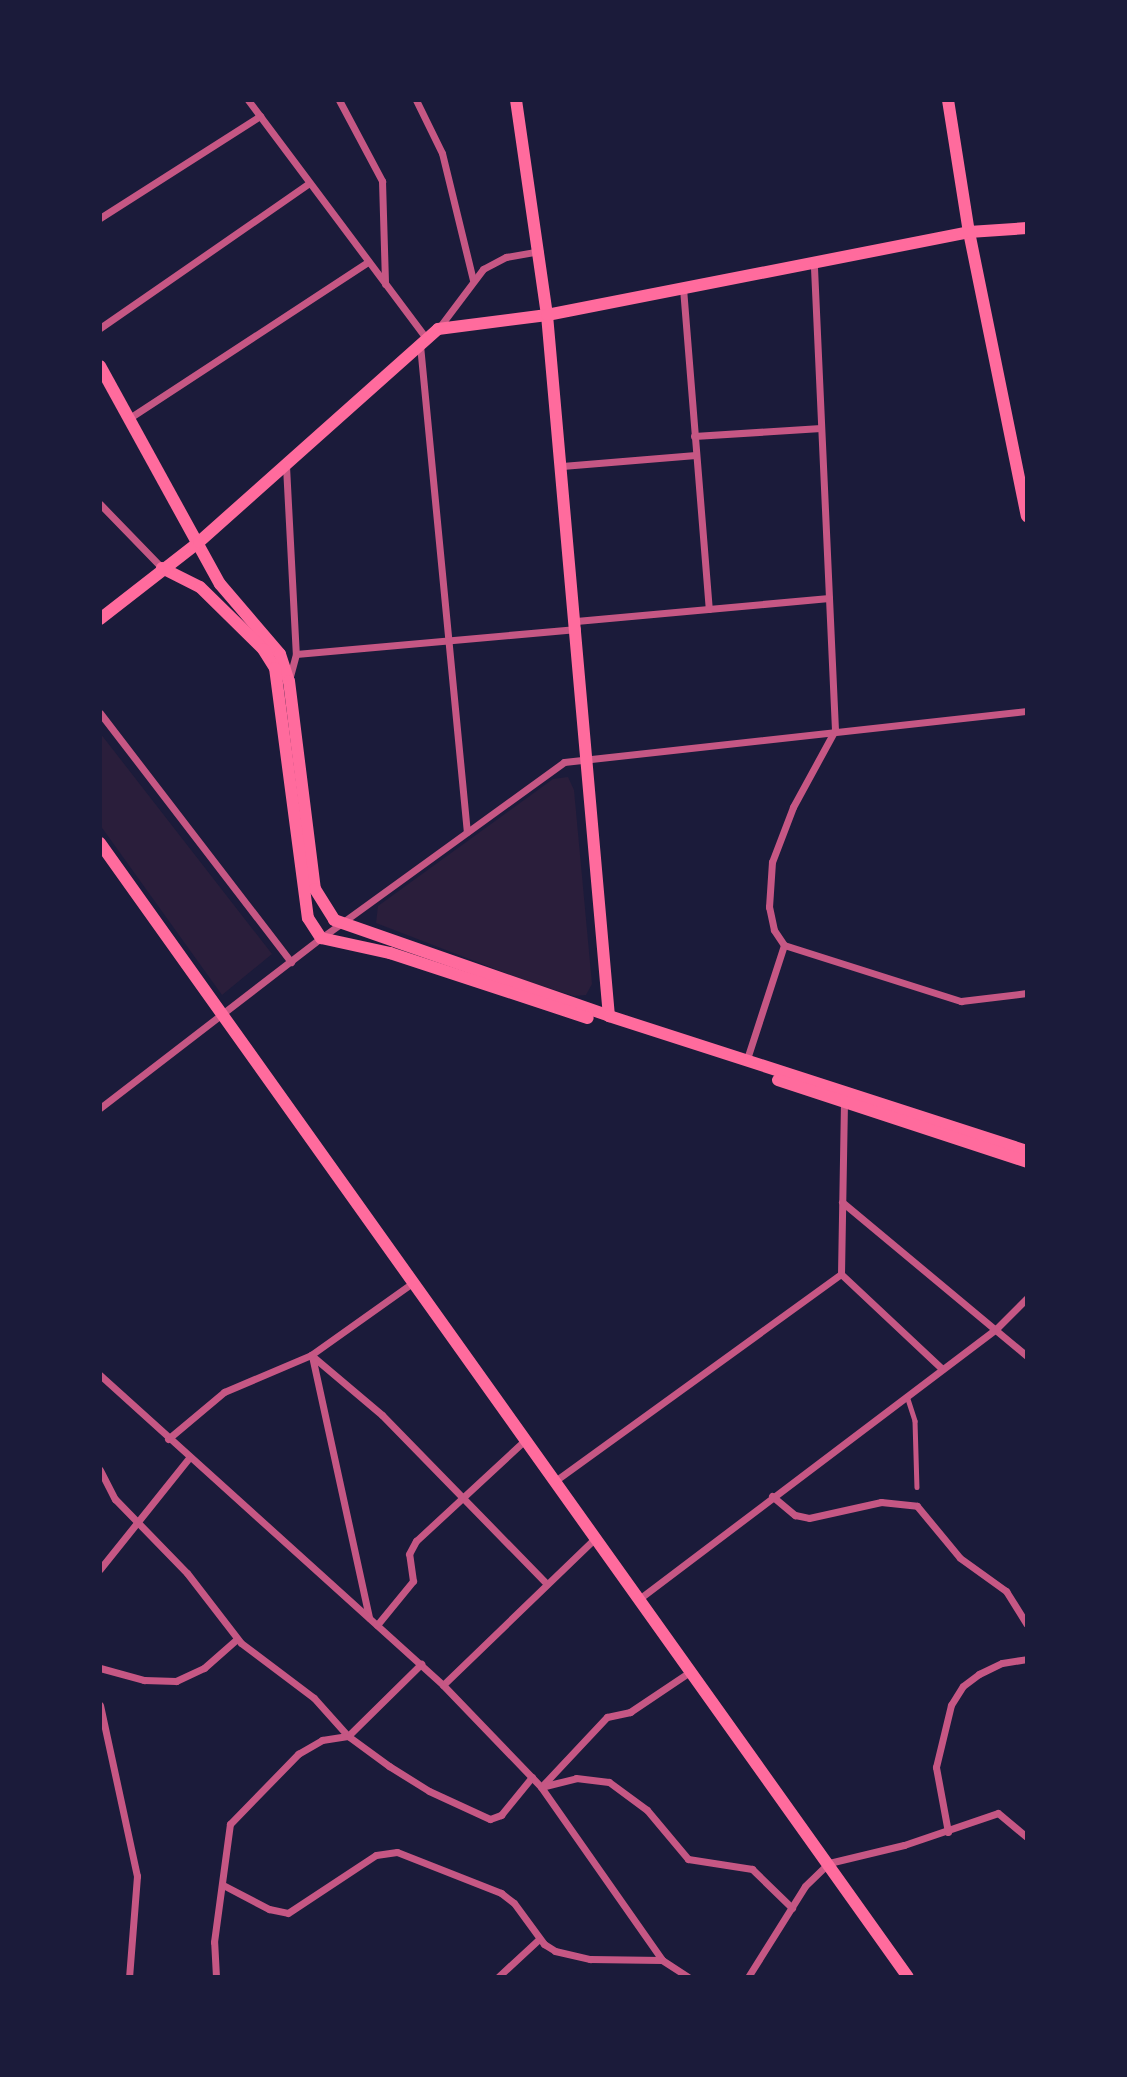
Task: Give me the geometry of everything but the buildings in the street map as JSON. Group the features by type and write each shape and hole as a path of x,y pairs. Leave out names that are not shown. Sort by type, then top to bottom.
{"main road":[{"path":"516,100 540,251 547,314 577,625 609,1016"},
{"path":"948,100 969,232 1027,516"},
{"path":"100,618 162,568 200,542 438,329 547,314 969,232 1027,228"},
{"path":"100,366 200,542 220,584 280,654 289,681 315,889 323,909 340,924 746,1062 1027,1162"},
{"path":"162,568 200,587 263,649 275,668 308,918 321,938 390,953 844,1097 1027,1151"},
{"path":"100,843 411,1284 829,1863 908,1977"}],"street":[{"path":"248,100 307,184 385,284 423,340 447,639 467,832"},
{"path":"339,100 382,181 385,284"},
{"path":"416,100 442,153 472,279"},
{"path":"100,218 260,116"},
{"path":"100,328 307,184"},
{"path":"438,329 472,279 498,259 540,251"},
{"path":"131,417 368,262"},
{"path":"814,262 835,730 793,807 772,862 769,907 775,930 784,945 961,1001 1027,993"},
{"path":"682,288 709,609"},
{"path":"100,392 110,383"},
{"path":"694,436 821,428"},
{"path":"562,466 696,455"},
{"path":"286,466 296,654 289,681"},
{"path":"100,504 162,568"},
{"path":"296,654 829,598"},
{"path":"100,1108 321,938 555,766 587,757 1027,711"},
{"path":"100,713 291,962"},
{"path":"746,1062 784,945"},
{"path":"844,1097 841,1274 942,1369"},
{"path":"842,1202 997,1328 1027,1356"},
{"path":"555,1482 841,1274"},
{"path":"168,1439 224,1392 312,1355 411,1284"},
{"path":"639,1599 997,1328 1027,1298"},
{"path":"312,1355 382,1415 547,1584"},
{"path":"312,1355 369,1619"},
{"path":"100,1375 443,1685 541,1787 662,1960 688,1977"},
{"path":"377,1625 413,1581 410,1549 525,1440"},
{"path":"100,1569 189,1458"},
{"path":"100,1470 115,1499 187,1573 237,1639 265,1665 314,1698 348,1736 429,1791 490,1819 501,1815 532,1777"},
{"path":"772,1496 795,1514 808,1518 881,1502 917,1506 960,1558 1006,1591 1027,1623"},
{"path":"443,1685 595,1538"},
{"path":"100,1668 144,1680 176,1681 204,1668 237,1639"},
{"path":"948,1832 936,1767 951,1705 963,1686 979,1674 1026,1659"},
{"path":"216,1977 214,1942 227,1836 234,1819 304,1749 322,1740 348,1736 421,1664"},
{"path":"541,1787 607,1717 630,1712 691,1671"},
{"path":"100,1706 136,1876 129,1977"},
{"path":"541,1787 576,1778 609,1782 647,1810 688,1858 752,1869 792,1908"},
{"path":"748,1977 810,1879 829,1863 948,1832 1002,1814 1027,1837"},
{"path":"223,1885 269,1909 288,1913 386,1852 410,1856 500,1893 519,1909 539,1940 549,1949 581,1958 662,1960"},
{"path":"498,1977 539,1940"}],"lane":[{"path":"907,1395 914,1413 917,1487"}],"shaded area":[{"path":"100,733 272,954 222,995 100,825"},
{"path":"568,777 574,790 592,984 586,995 574,996 526,981 376,923 378,906 553,779"}]}
